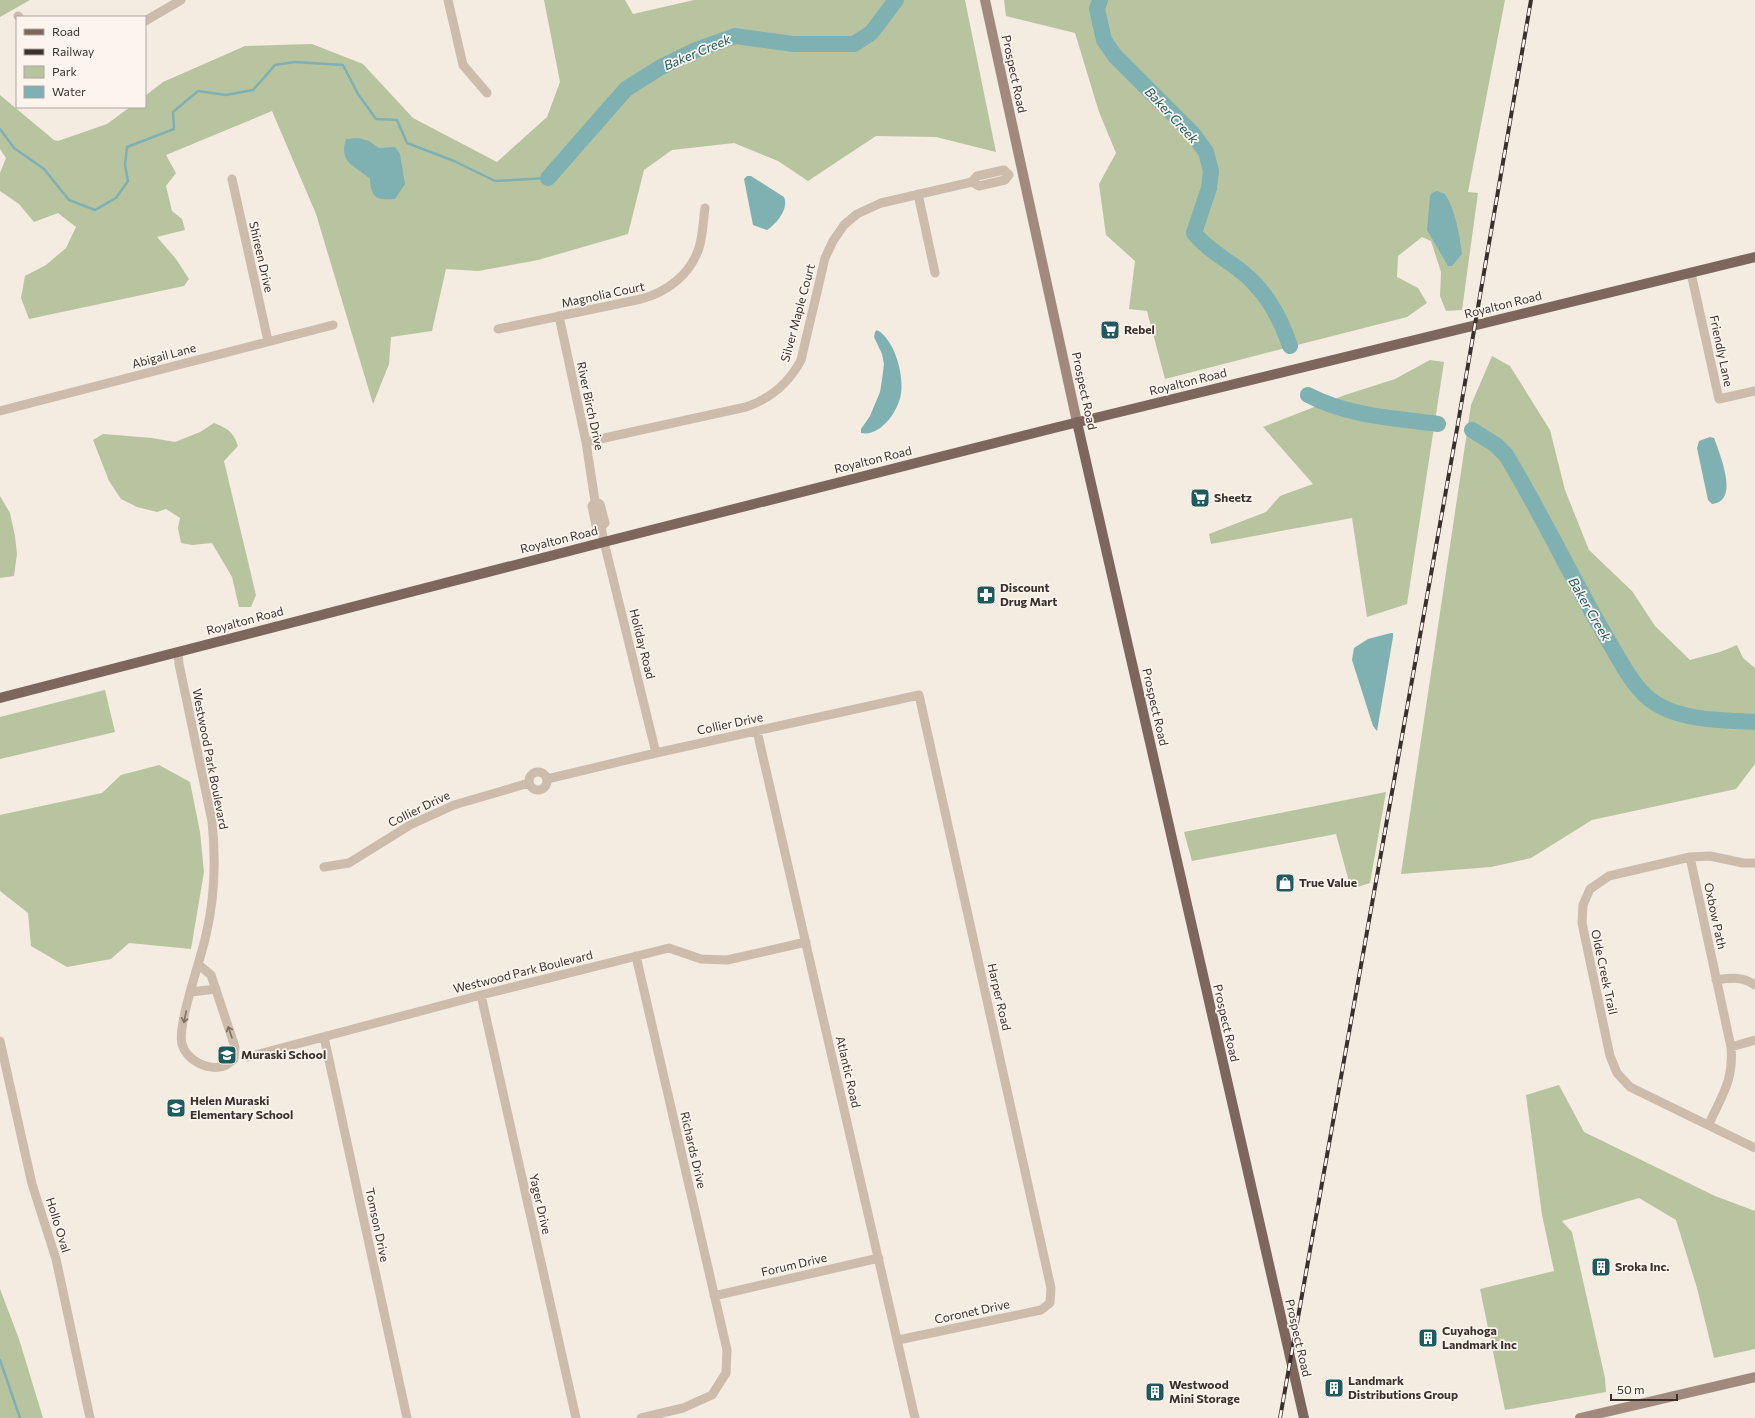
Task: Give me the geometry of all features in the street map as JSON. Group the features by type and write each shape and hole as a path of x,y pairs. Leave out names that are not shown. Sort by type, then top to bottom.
{"main road":[{"name":"Royalton Road","path":"0,698 1077,422 1755,257"},
{"name":"Prospect Road","path":"1077,422 1304,1418"}],"street":[{"path":"146,20 181,0"},
{"path":"448,0 463,65 487,93"},
{"name":"Prospect Road","path":"984,0 1077,422"},
{"name":"Silver Maple Court","path":"586,442 746,407 757,403 777,391 794,373 801,360 825,258 838,233 850,219 873,205 972,182 979,186 1005,180 1009,175 1022,172"},
{"name":"Shireen Drive","path":"232,179 268,341"},
{"path":"918,194 935,273"},
{"name":"Magnolia Court","path":"498,329 641,299 656,294 670,286 680,278 695,257 699,248 705,208"},
{"name":"Friendly Lane","path":"1691,273 1719,399 1755,391"},
{"name":"River Birch Drive","path":"559,316 586,442 595,501 600,504 605,523 601,528 604,542"},
{"name":"Abigail Lane","path":"0,411 333,325"},
{"name":"Holiday Road","path":"604,542 656,753"},
{"name":"Westwood Park Boulevard","path":"178,652 179,664 212,821 215,844 215,875 211,913 191,992 182,1033 182,1044 187,1054 198,1063 211,1068 225,1066 234,1059 235,1047 211,975 199,965"},
{"name":"Collier Drive","path":"324,867 349,863 410,825 454,805 530,782 533,788 540,790 546,786 547,779 656,753 919,696"},
{"name":"Harper Road","path":"919,696 1051,1288 1050,1303"},
{"name":"Atlantic Road","path":"757,731 915,1418"},
{"name":"Olde Creek Trail","path":"1755,863 1743,863 1710,856 1690,858 1609,876 1590,889 1582,905 1582,923 1604,1033 1616,1073 1630,1087 1640,1093 1709,1124 1755,1148"},
{"name":"Oxbow Path","path":"1690,858 1730,1046 1732,1063 1729,1079 1709,1124"},
{"name":"Westwood Park Boulevard","path":"248,1057 481,995 669,948 701,959 727,960 806,942"},
{"name":"Richards Drive","path":"636,956 727,1350 726,1373 712,1395 683,1408 641,1418"},
{"path":"1716,980 1732,978 1744,979 1755,985"},
{"path":"191,992 216,990"},
{"name":"Yager Drive","path":"481,995 576,1418"},
{"name":"Tomson Drive","path":"324,1037 407,1418"},
{"path":"1730,1046 1755,1040"},
{"name":"Hollo Oval","path":"0,1041 32,1184 56,1259 90,1418"},
{"name":"Forum Drive","path":"714,1296 879,1258"},
{"name":"Coronet Drive","path":"898,1340 1041,1310 1050,1303"},
{"path":"1580,1418 1755,1377"}],"green space":[{"path":"0,0 30,0 0,17"},
{"path":"544,0 625,0 633,14 694,0 965,0 996,152 936,137 876,136 808,181 778,161 734,143 672,150 644,170 628,234 538,260 478,271 446,269 432,331 391,337 389,364 373,404 316,214 272,111 166,155 176,173 166,186 172,211 182,219 185,230 157,237 176,259 189,279 184,286 29,319 21,298 25,276 46,265 66,248 76,227 58,213 34,222 19,204 0,191 0,173 6,158 0,149 0,95 54,140 58,141 107,124 129,108 146,108 146,95 163,82 245,46 312,44 363,64 413,118 497,162 547,117 560,82"},
{"path":"1004,0 1505,0 1468,192 1478,193 1462,310 1446,311 1440,296 1441,272 1431,241 1422,237 1398,256 1397,277 1418,288 1427,303 1407,317 1165,379 1147,311 1129,309 1135,261 1106,235 1099,184 1116,153 1099,112 1075,33 1006,16"},
{"path":"1492,356 1510,366 1550,430 1565,490 1589,550 1632,591 1655,626 1690,660 1720,652 1737,645 1743,658 1755,668 1755,764 1736,789 1592,820 1531,858 1491,867 1401,874 1471,405"},
{"path":"1430,360 1444,362 1407,604 1367,617 1352,518 1211,544 1209,534 1266,512 1280,496 1313,484 1263,427 1345,395 1395,379"},
{"path":"214,423 229,431 234,437 238,446 224,461 256,595 251,607 239,607 232,577 212,543 192,545 181,543 178,528 180,518 166,509 157,512 137,507 121,499 109,481 93,440 103,434 152,438 175,442 200,432"},
{"path":"0,496 10,513 17,554 14,576 0,578"},
{"path":"105,690 115,732 0,759 0,717"},
{"path":"159,765 190,782 200,832 204,872 191,949 129,943 111,959 67,967 31,946 28,913 0,891 0,815 102,793 121,775"},
{"path":"1386,792 1370,883 1351,889 1336,834 1192,861 1184,832"},
{"path":"1559,1085 1584,1132 1715,1196 1755,1211 1755,1349 1714,1358 1697,1288 1676,1220 1639,1198 1562,1221 1572,1232 1605,1378 1606,1392 1505,1410 1480,1289 1554,1271 1542,1215 1526,1095"},
{"path":"0,1289 19,1339 43,1418 0,1418"}],"water":[{"path":"358,138 369,141 379,148 395,147 400,154 405,184 395,199 376,197 372,191 370,179 350,164 345,154 344,147 346,139"},
{"path":"747,176 751,176 784,197 785,206 781,215 775,224 767,230 753,225 744,179"},
{"path":"1437,191 1445,194 1449,201 1458,231 1462,254 1452,266 1448,266 1427,230 1430,196 1432,193"},
{"path":"877,330 889,342 897,359 901,377 901,394 896,408 887,422 875,431 861,433 861,429 870,416 880,392 882,380 884,364 882,354 874,337"},
{"path":"1710,437 1714,438 1720,455 1726,476 1727,486 1725,495 1720,501 1712,504 1708,500 1697,448 1699,441"},
{"path":"1393,633 1393,637 1377,731 1373,726 1352,660 1354,648 1368,639"}],"waterway":[{"name":"Baker Creek","path":"548,178 626,89 661,67 696,50 735,36 793,44 854,44 871,33 896,0"},
{"name":"Baker Creek","path":"1100,0 1097,9 1104,40 1115,56 1193,134 1206,152 1211,171 1209,188 1194,233 1209,248 1247,276 1263,293 1276,313 1290,346"},
{"path":"0,129 14,148 44,169 69,200 95,210 116,198 128,181 125,165 127,147 174,129 173,112 198,91 226,95 253,90 275,65 295,62 343,65 358,94 376,119 397,120 407,143 454,161 495,181 548,178"},
{"name":"Baker Creek","path":"1308,395 1339,408 1355,412 1388,418 1438,424"},
{"name":"Baker Creek","path":"1472,430 1496,445 1506,455 1533,501 1596,619 1626,671 1641,691 1658,705 1670,711 1684,715 1713,720 1755,722"},
{"path":"0,1360 20,1418"}],"railway":[{"path":"1280,1418 1457,429 1531,0"}],"place":[{"name":"Rebel","path":"1110,330"},
{"name":"Sheetz","path":"1200,498"},
{"name":"Discount Drug Mart","path":"986,595"},
{"name":"True Value","path":"1285,883"},
{"name":"Muraski School","path":"227,1055"},
{"name":"Helen Muraski Elementary School","path":"176,1108"},
{"name":"Sroka Inc.","path":"1601,1267"},
{"name":"Cuyahoga Landmark Inc","path":"1428,1338"},
{"name":"Landmark Distributions Group","path":"1334,1388"},
{"name":"Westwood Mini Storage","path":"1155,1392"}]}
